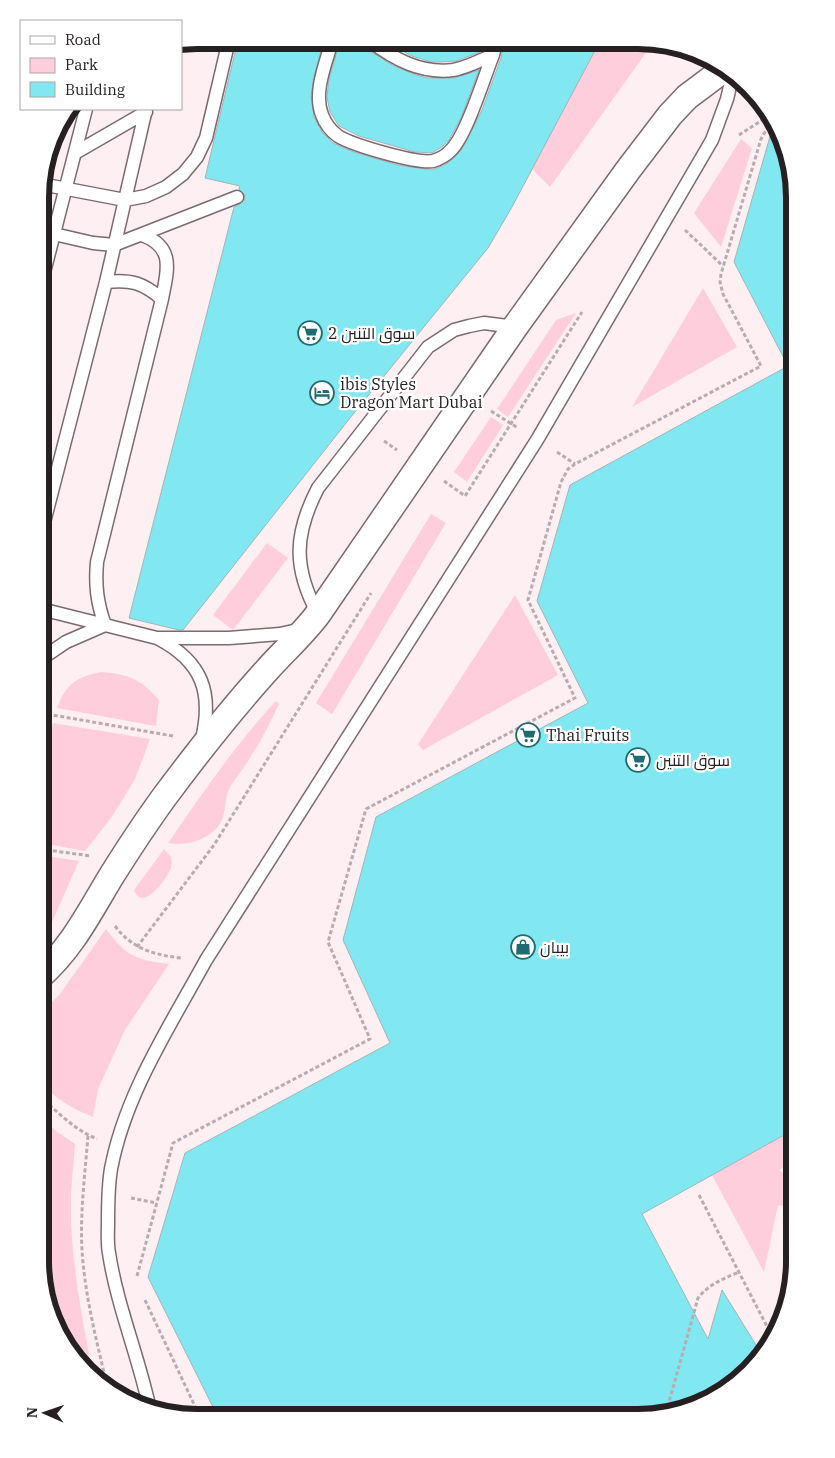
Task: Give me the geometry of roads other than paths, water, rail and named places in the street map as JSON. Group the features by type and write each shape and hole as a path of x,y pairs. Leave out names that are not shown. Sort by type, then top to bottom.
{"street":[{"path":"49,966 70,944 121,861 197,750 313,621 515,327 628,170 670,115 687,97 719,73"}],"lane":[{"path":"50,186 125,200 146,196 166,187 183,174 197,158 206,138 227,49"},
{"path":"330,49 319,92 322,116 328,126 336,135 347,141 422,161 442,158 457,144 494,49"},
{"path":"381,49 404,62 421,68 438,70 454,70 493,55"},
{"path":"147,1400 116,1292 109,1250 108,1195 111,1170 127,1115 139,1086 206,960 537,440 712,140 724,109 731,81"},
{"path":"49,253 86,110"},
{"path":"49,503 106,282 146,110"},
{"path":"75,153 146,110"},
{"path":"54,234 93,243 114,245 237,197"},
{"path":"105,625 96,594 97,562 162,299 167,269 167,260 158,243 142,235"},
{"path":"106,282 120,280 135,282 150,289 162,299"},
{"path":"49,611 157,638 229,638 280,634 313,621 301,573 299,551 301,529 308,507 318,488 428,346 454,330 469,326 484,323 515,327"},
{"path":"49,654 66,642 105,625"},
{"path":"157,638 174,648 190,662 201,679 207,700 206,721 197,750"}],"place":[{"name":"سوق التنين 2","path":"310,333"},
{"name":"ibis Styles Dragon Mart Dubai","path":"322,393"},
{"name":"Thai Fruits","path":"528,735"},
{"name":"سوق التنين","path":"638,760"},
{"name":"بيبان","path":"523,947"}]}
